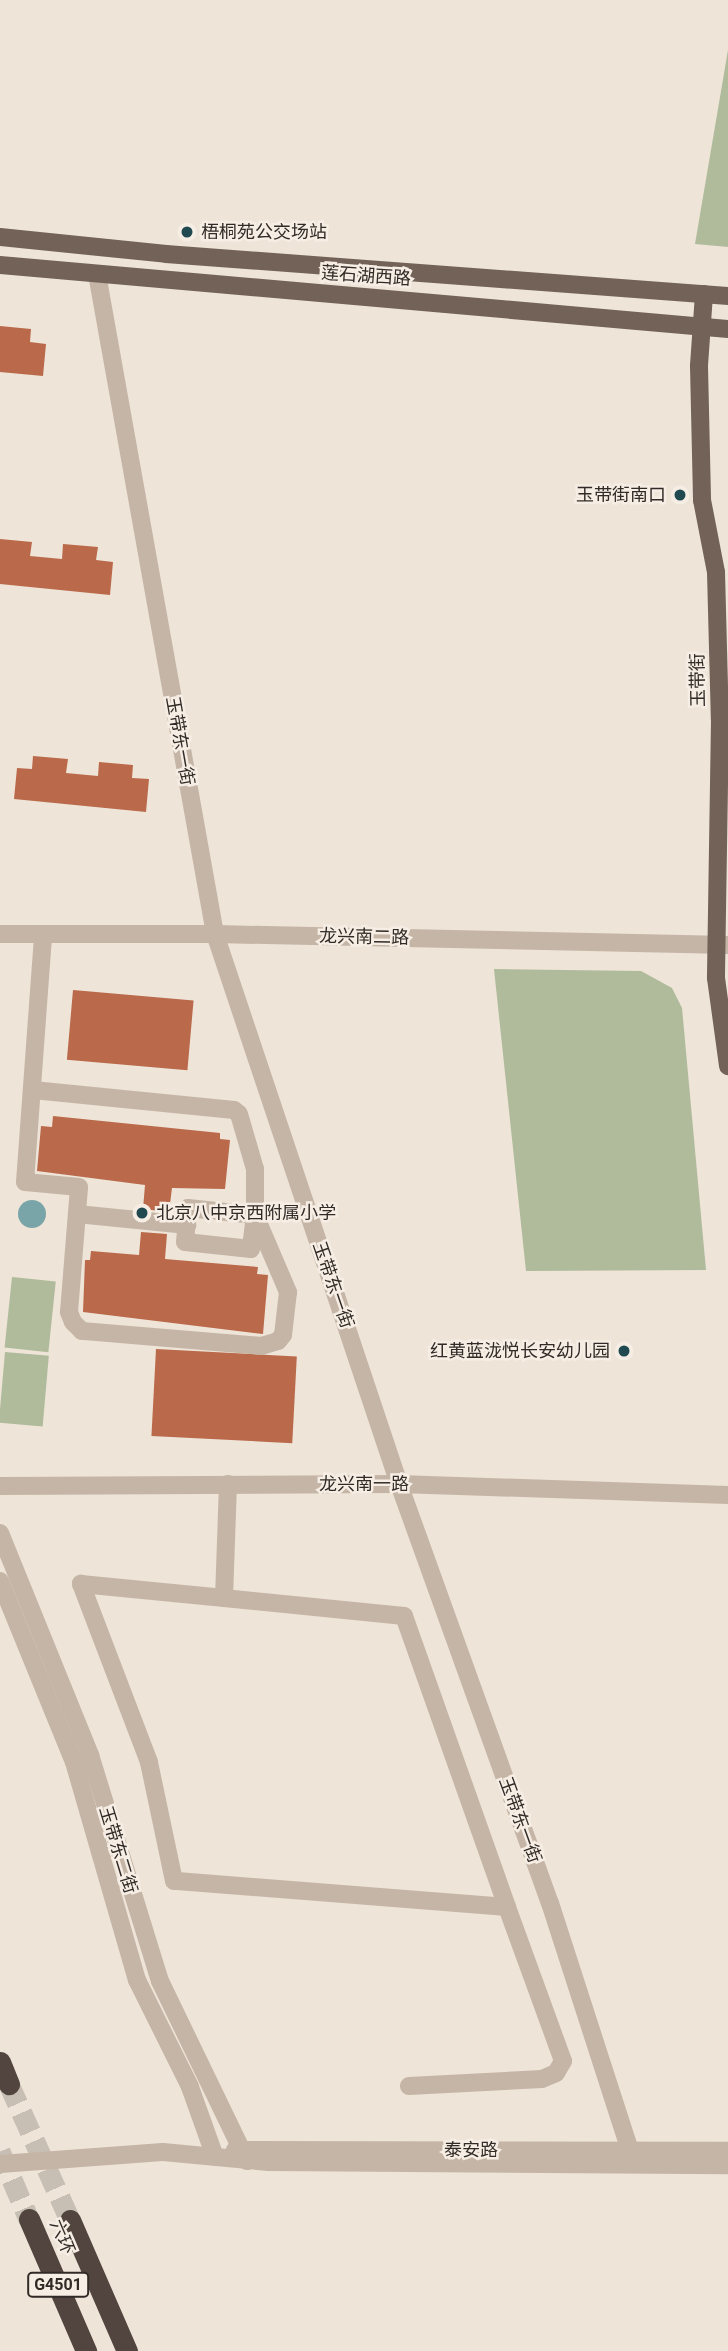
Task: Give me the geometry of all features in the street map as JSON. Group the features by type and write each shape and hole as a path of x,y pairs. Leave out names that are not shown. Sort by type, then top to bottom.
{"highway":[{"path":"0,2062 9,2084"},
{"name":"六环","path":"29,2219 86,2351"},
{"name":"六环","path":"70,2220 127,2351"}],"main road":[{"name":"莲石湖西路","path":"0,237 166,254 728,296"},
{"name":"莲石湖西路","path":"0,265 728,329"},
{"name":"玉带街","path":"704,294 701,327 702,500 716,572 721,944 728,1066"}],"street":[{"name":"玉带东一街","path":"96,274 215,934 399,1484 550,1903 630,2151"},
{"name":"龙兴南二路","path":"0,934 215,934 721,944"},
{"path":"43,935 25,1182 79,1187 69,1312 82,1331 99,1341 262,1346 278,1341 283,1335 288,1292 255,1214"},
{"path":"33,1090 234,1110 239,1114 255,1169 255,1214 251,1249 185,1242 188,1208 255,1214"},
{"path":"77,1214 187,1225"},
{"path":"224,1598 228,1484"},
{"name":"龙兴南一路","path":"0,1486 399,1484 728,1495"},
{"name":"玉带东二街","path":"0,1533 90,1755 160,1981 245,2154"},
{"name":"玉带东二街","path":"0,1581 74,1762 137,1980 191,2087 215,2157"},
{"path":"410,2086 542,2079 556,2073 563,2061 404,1615 81,1584 149,1762 174,1881 507,1907"},
{"name":"泰安路","path":"0,2164 163,2152 215,2157 245,2154 728,2151"},
{"name":"泰安路","path":"245,2154 728,2165"}],"green space":[{"path":"728,50 728,247 695,244"},
{"path":"494,969 641,971 672,988 682,1008 706,1270 526,1271"},
{"path":"12,1277 56,1282 48,1352 5,1348"},
{"path":"5,1352 49,1356 43,1427 0,1423"}],"water":[{"path":"32,1200 42,1204 46,1214 42,1224 32,1228 22,1224 18,1214 22,1204"}],"building":[{"path":"0,326 31,329 30,342 46,344 43,376 0,372"},
{"path":"0,539 32,542 30,556 62,559 63,544 98,547 96,560 113,562 110,595 0,584"},
{"path":"33,756 68,759 66,773 98,776 99,762 133,765 132,778 149,779 146,812 14,799 17,768 32,769"},
{"path":"73,990 194,1001 187,1070 67,1060"},
{"path":"53,1116 220,1133 220,1139 230,1140 225,1189 172,1188 169,1212 143,1209 145,1185 37,1171 41,1126 52,1127"},
{"path":"141,1232 167,1234 165,1259 258,1267 257,1274 268,1275 263,1334 83,1312 85,1260 90,1260 91,1251 139,1255"},
{"path":"156,1349 297,1356 292,1443 151,1436"}],"tunnel":[{"path":"9,2084 70,2220"},
{"path":"0,2151 29,2219"}],"place":[{"name":"梧桐苑公交场站","path":"187,232"},
{"name":"玉带街南口","path":"680,495"},
{"name":"北京八中京西附属小学","path":"142,1213"},
{"name":"红黄蓝泷悦长安幼儿园","path":"624,1351"}]}
